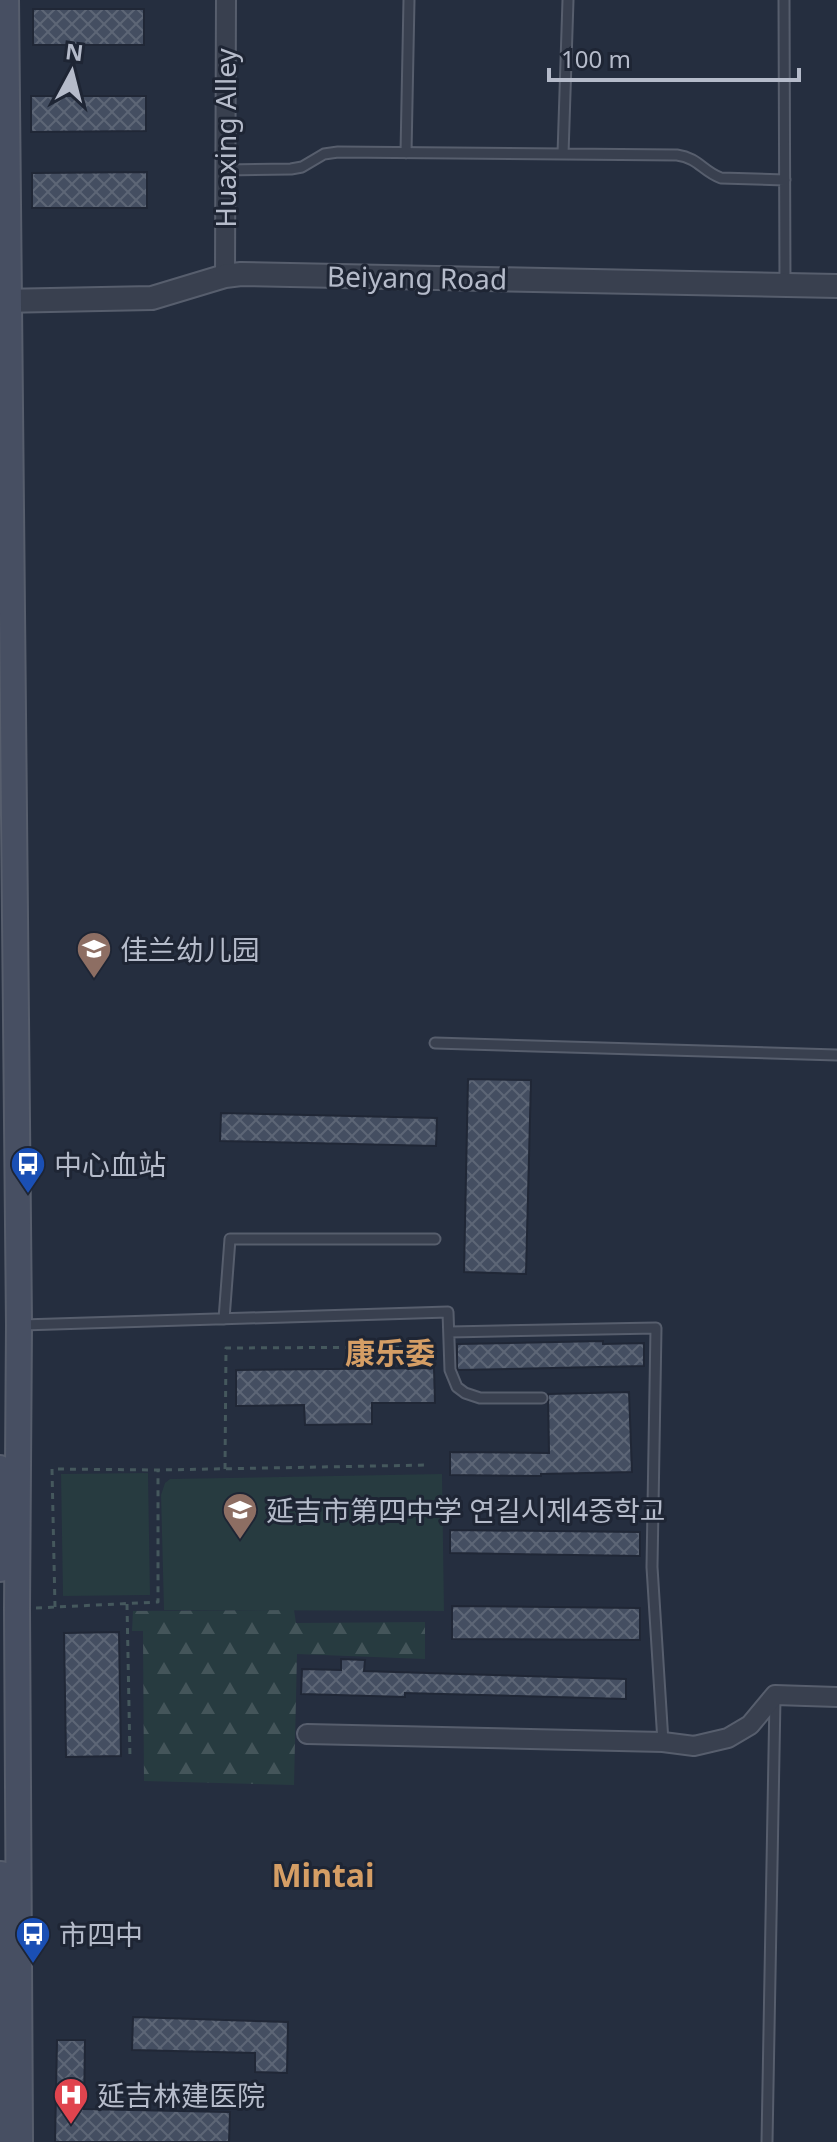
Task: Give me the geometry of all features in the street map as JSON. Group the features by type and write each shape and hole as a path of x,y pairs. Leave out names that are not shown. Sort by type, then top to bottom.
{"main road":[{"path":"6,0 4,301 19,1325 20,2142"},
{"path":"0,1468 2,2142"}],"street":[{"name":"Huaxing Alley","path":"225,276 226,0"},
{"name":"Beiyang Road","path":"4,301 152,298 241,274 837,286"},
{"path":"307,1734 663,1742 694,1746 728,1738 750,1725 775,1695 837,1697"}],"lane":[{"path":"406,153 409,0"},
{"path":"563,154 568,0"},
{"path":"784,0 785,285"},
{"path":"225,170 291,169 302,167 324,154 338,152 677,155 690,157 721,178 785,180"},
{"path":"435,1043 837,1055"},
{"path":"224,1319 230,1239 435,1239"},
{"path":"19,1325 448,1312 450,1370 457,1387 480,1398 542,1398"},
{"path":"449,1332 656,1328 652,1567 663,1742"},
{"path":"767,2142 775,1695"}],"path":[{"path":"225,1469 226,1348 429,1347"},
{"path":"55,1607 52,1469 428,1465"},
{"path":"17,1609 158,1602 158,1470"},
{"path":"127,1604 130,1758"}],"green space":[{"path":"148,1473 150,1595 63,1596 61,1474"},
{"path":"442,1474 444,1611 164,1610 161,1495 170,1479"},
{"path":"294,1610 296,1623 425,1622 425,1659 297,1654 294,1785 144,1781 143,1631 132,1631 133,1611"}],"building":[{"path":"33,9 144,9 144,45 33,45"},
{"path":"31,96 146,96 146,131 31,132"},
{"path":"147,172 147,208 32,208 32,173"},
{"path":"468,1079 531,1080 526,1274 464,1272"},
{"path":"221,1113 437,1118 436,1146 220,1141"},
{"path":"603,1341 603,1344 644,1343 644,1366 457,1368 457,1344"},
{"path":"434,1368 435,1403 372,1403 372,1424 305,1425 304,1405 236,1406 236,1370"},
{"path":"629,1392 632,1472 541,1476 450,1475 450,1452 549,1453 548,1394"},
{"path":"450,1530 640,1532 640,1556 450,1553"},
{"path":"452,1606 640,1608 640,1640 452,1639"},
{"path":"119,1632 121,1756 66,1757 64,1633"},
{"path":"341,1659 365,1660 364,1671 626,1679 626,1699 405,1693 405,1697 301,1694 302,1669 341,1670"},
{"path":"133,2017 288,2022 287,2073 255,2072 255,2053 132,2050"},
{"path":"57,2040 85,2040 84,2109 230,2112 229,2142 55,2142"}],"place":[{"name":"佳兰幼儿园","path":"94,980"},
{"name":"中心血站","path":"28,1195"},
{"name":"延吉市第四中学 연길시제4중학교","path":"240,1541"},
{"name":"市四中","path":"33,1965"},
{"name":"延吉林建医院","path":"71,2126"}],"district":[{"name":"康乐委","path":"390,1352"},
{"name":"Mintai","path":"323,1874"}]}
